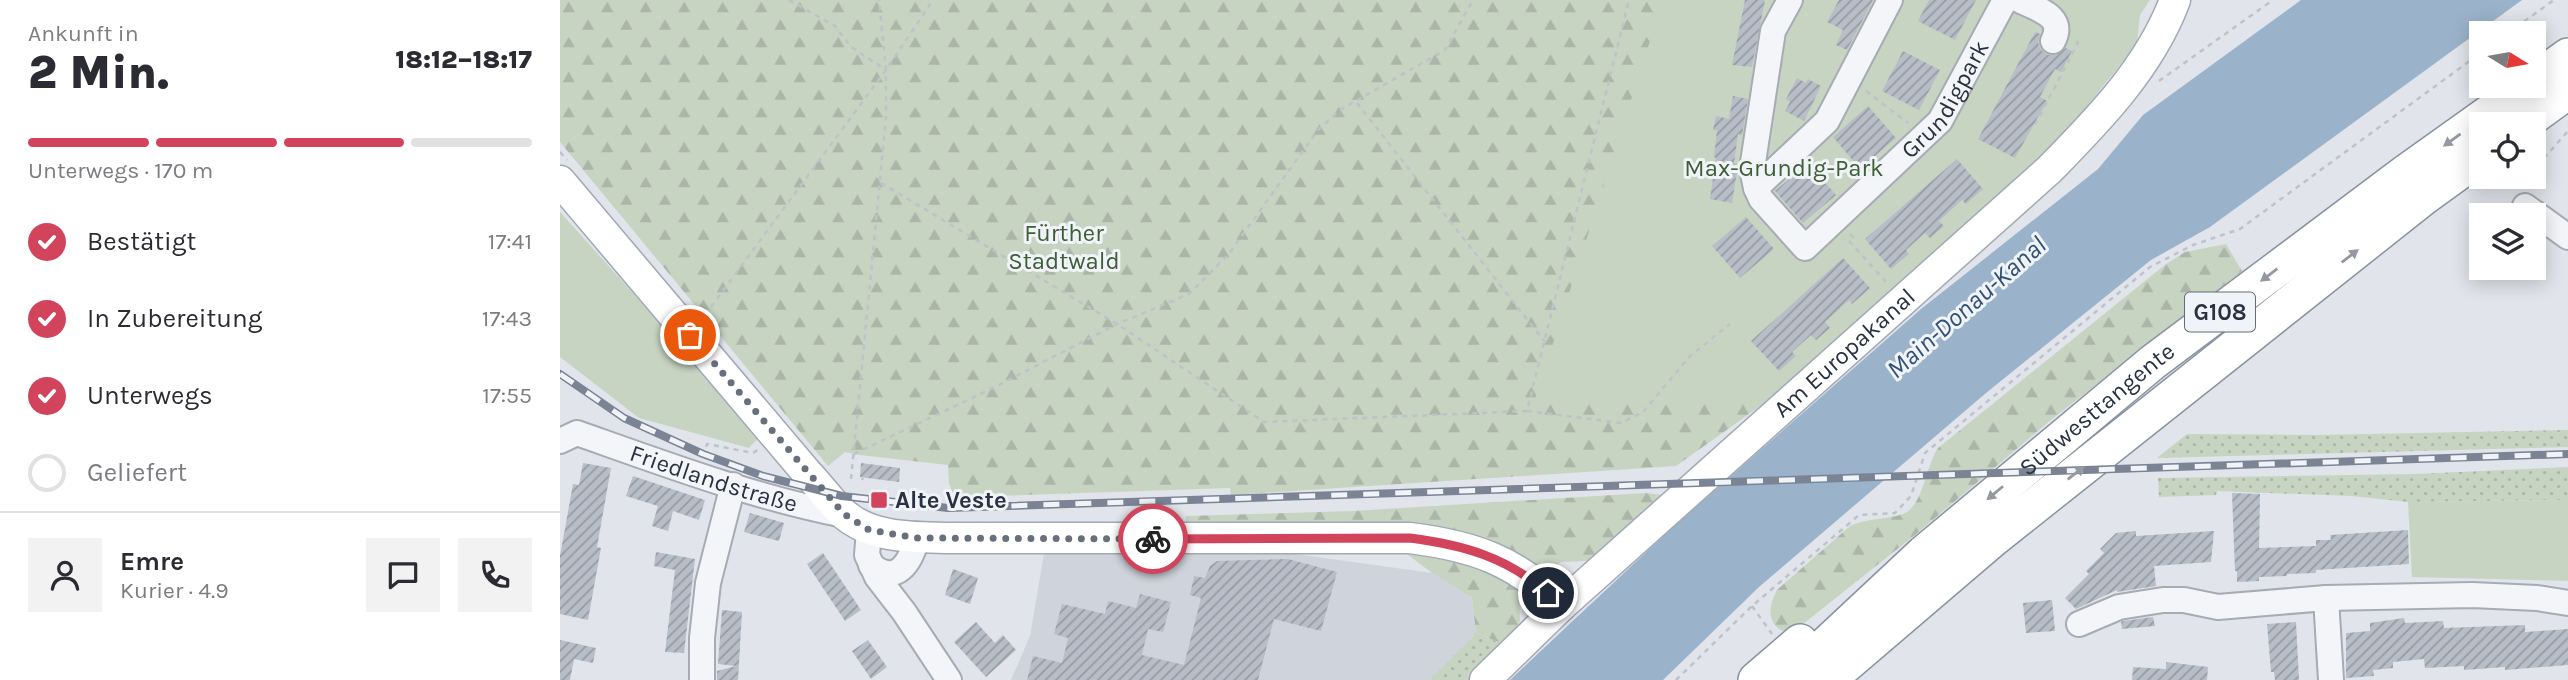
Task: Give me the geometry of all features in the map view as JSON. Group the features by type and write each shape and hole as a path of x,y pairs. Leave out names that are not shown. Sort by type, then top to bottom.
{"highway":[{"path":"2546,72 2568,56"},
{"path":"2539,112 2568,91"},
{"name":"Südwesttangente","path":"1756,680 1787,667 1880,576 1924,553 2153,362 2405,173 2510,98"},
{"name":"Südwesttangente","path":"1828,680 1928,593 2381,231 2469,165"},
{"path":"1853,680 1928,593"}],"main road":[{"name":"Am Europakanal","path":"1485,680 1561,606 2050,169 2097,120 2137,71 2175,0"},
{"path":"561,186 856,522"},
{"name":"Friedlandstraße","path":"856,522 917,538 1410,538 1447,543 1482,552 1523,574 1561,606"}],"street":[{"path":"1756,188 1752,169 1773,31 1790,0"},
{"path":"1756,188 1827,121 1889,0"},
{"name":"Grundigpark","path":"1756,188 1760,199 1805,248 1940,121 2005,0"},
{"path":"2019,0 2054,21 2057,33 2053,41"},
{"path":"2546,221 2568,237"},
{"name":"Friedlandstraße","path":"560,441 577,433 733,485 856,522"},
{"path":"702,680 702,638 708,583 733,485"},
{"path":"856,522 871,565 884,589 904,612 949,680"},
{"path":"904,612 898,583 902,568 911,557 917,538"},
{"path":"871,565 887,573 902,568"},
{"path":"2079,624 2119,607 2163,600 2184,600 2218,607 2326,598 2472,595 2537,598 2568,603"},
{"path":"2326,598 2331,680"}],"path":[{"path":"789,0 835,26 851,47 886,70"},
{"path":"851,479 886,118 886,70 879,0"},
{"path":"700,321 886,70 933,0"},
{"path":"854,454 991,389 1117,324 1189,294 1228,256 1318,130 1340,110 1445,50 1473,0"},
{"path":"1527,411 1629,0"},
{"path":"2152,86 2273,0"},
{"path":"2525,21 2554,0"},
{"path":"1676,680 1752,606 1858,515 1895,513 1911,496 1925,453 2150,267 2193,245 2240,229 2469,62"},
{"path":"1849,79 1925,136"},
{"path":"1356,101 1545,342"},
{"path":"2526,203 2539,178 2545,156 2568,131"},
{"path":"881,183 1117,324 1264,422 1527,411 1621,423 1643,412 1690,356 1730,324"},
{"path":"1837,218 1854,238 1850,242 1887,284"},
{"path":"698,465 707,444 753,453 761,447"},
{"path":"1752,606 1787,667"}],"shaded area":[{"path":"1274,551 1432,573 1472,598 1476,633 1429,680 1011,680 1030,636 1044,554"}],"green space":[{"name":"Fürther Stadtwald","path":"560,0 1669,0 1780,392 1676,466 1231,495 1230,488 997,496 954,495 949,484 948,465 845,452 828,466 560,142"},
{"name":"Max-Grundig-Park","path":"1663,0 2150,0 2140,15 2137,44 2054,147 1776,400 1535,400"},
{"path":"560,212 761,435 749,448 639,418 560,357"},
{"path":"2226,244 2242,271 2052,419 1915,535 1798,628 1782,631 1777,627 1770,612 1777,590 1850,526 1896,516 1910,510 1920,495 1938,448 2166,264 2185,252"},
{"path":"2568,430 2568,447 2157,458 2187,434 2316,435"},
{"path":"2568,467 2568,500 2408,502 2352,496 2217,491 2216,495 2159,497 2158,478 2416,474"},
{"path":"1645,493 1664,495 1587,561 1561,562 1519,598 1520,621 1506,645 1476,633 1472,598 1432,573 1371,527 1186,528 1186,516 1353,511"},
{"path":"2568,500 2568,581 2412,577 2408,502"},
{"path":"1476,633 1506,645 1470,680 1429,680"}],"water":[{"name":"Main-Donau-Kanal","path":"2301,0 2522,0 2493,21 2469,21 2469,39 2210,227 2151,260 1986,393 1759,587 1663,680 1510,680 1673,527 1921,309 2098,169 2143,115"}],"building":[{"path":"1745,0 1765,0 1752,67 1732,65"},
{"path":"1839,0 1873,0 1847,50 1836,45 1843,30 1827,22"},
{"path":"1929,0 1976,0 1955,40 1918,21"},
{"path":"2035,32 2040,34 2038,43 2047,55 2056,55 2066,48 2072,51 2061,72 2055,69 2040,97 2047,101 2015,158 1978,139"},
{"path":"1903,51 1940,70 1919,110 1882,91"},
{"path":"1797,78 1806,83 1808,79 1821,86 1804,121 1785,111 1790,102 1786,99"},
{"path":"1733,96 1748,99 1742,135 1738,134 1734,163 1738,164 1732,203 1710,199 1716,158 1717,130 1713,130 1716,116 1729,119"},
{"path":"1868,106 1896,138 1860,169 1833,137"},
{"path":"1957,159 1983,189 1966,204 1962,200 1939,221 1944,226 1930,238 1925,233 1906,250 1909,254 1891,269 1865,239"},
{"path":"1808,163 1836,195 1803,223 1775,191"},
{"path":"1746,217 1774,249 1740,278 1712,246"},
{"path":"1843,258 1870,288 1852,304 1849,300 1825,322 1830,328 1816,340 1811,335 1792,352 1796,356 1779,371 1751,341"},
{"path":"583,463 611,468 588,620 560,614 560,556 573,484 579,485"},
{"path":"861,463 900,468 899,482 860,477"},
{"path":"633,476 705,500 699,520 673,511 668,531 652,526 658,506 626,496"},
{"path":"2232,493 2260,494 2259,548 2316,546 2316,540 2331,540 2330,535 2408,530 2409,564 2316,570 2316,573 2259,577 2259,581 2237,582"},
{"path":"750,513 784,523 779,541 744,532"},
{"path":"2136,531 2136,536 2214,531 2211,562 2154,566 2156,586 2117,590 2076,609 2065,598 2089,574 2086,571 2104,553 2100,549 2116,533"},
{"path":"656,552 695,559 684,653 665,652 675,570 654,566"},
{"path":"823,553 861,610 845,621 807,564"},
{"path":"1288,559 1337,572 1321,631 1274,619 1258,680 1027,680 1033,656 1062,663 1068,638 1054,634 1062,604 1105,614 1108,601 1136,608 1140,594 1171,602 1163,632 1148,629 1142,655 1184,665 1201,598 1190,595 1194,576 1205,578 1210,566 1217,561"},
{"path":"953,569 978,578 970,604 945,595"},
{"path":"2052,600 2055,631 2026,633 2023,603"},
{"path":"722,610 742,612 738,680 717,680 717,671 736,666 718,664"},
{"path":"2153,617 2155,626 2122,629 2123,621"},
{"path":"2404,618 2405,623 2443,621 2444,628 2525,625 2525,632 2568,629 2568,665 2464,670 2464,666 2425,668 2424,659 2393,662 2393,668 2373,670 2374,676 2346,678 2346,633 2370,631 2370,623"},
{"path":"976,622 995,643 1003,635 1016,650 986,677 954,642"},
{"path":"2296,622 2299,680 2275,680 2274,672 2271,672 2267,624"},
{"path":"560,640 596,648 593,663 574,659 570,680 560,680"},
{"path":"868,640 887,667 871,679 852,651"},
{"path":"2166,662 2208,667 2207,680 2132,680 2133,667 2166,669"}],"railway":[{"path":"560,374 624,418 703,454 763,476 842,496 948,508 2568,454"}],"way so far":[{"path":"690,335 844,514 869,530 917,538 1153,539"}],"place":[{"name":"Alte Veste","path":"879,500"}],"route":[{"path":"1153,539 1410,538 1447,543 1482,552 1523,574 1548,593"}]}
